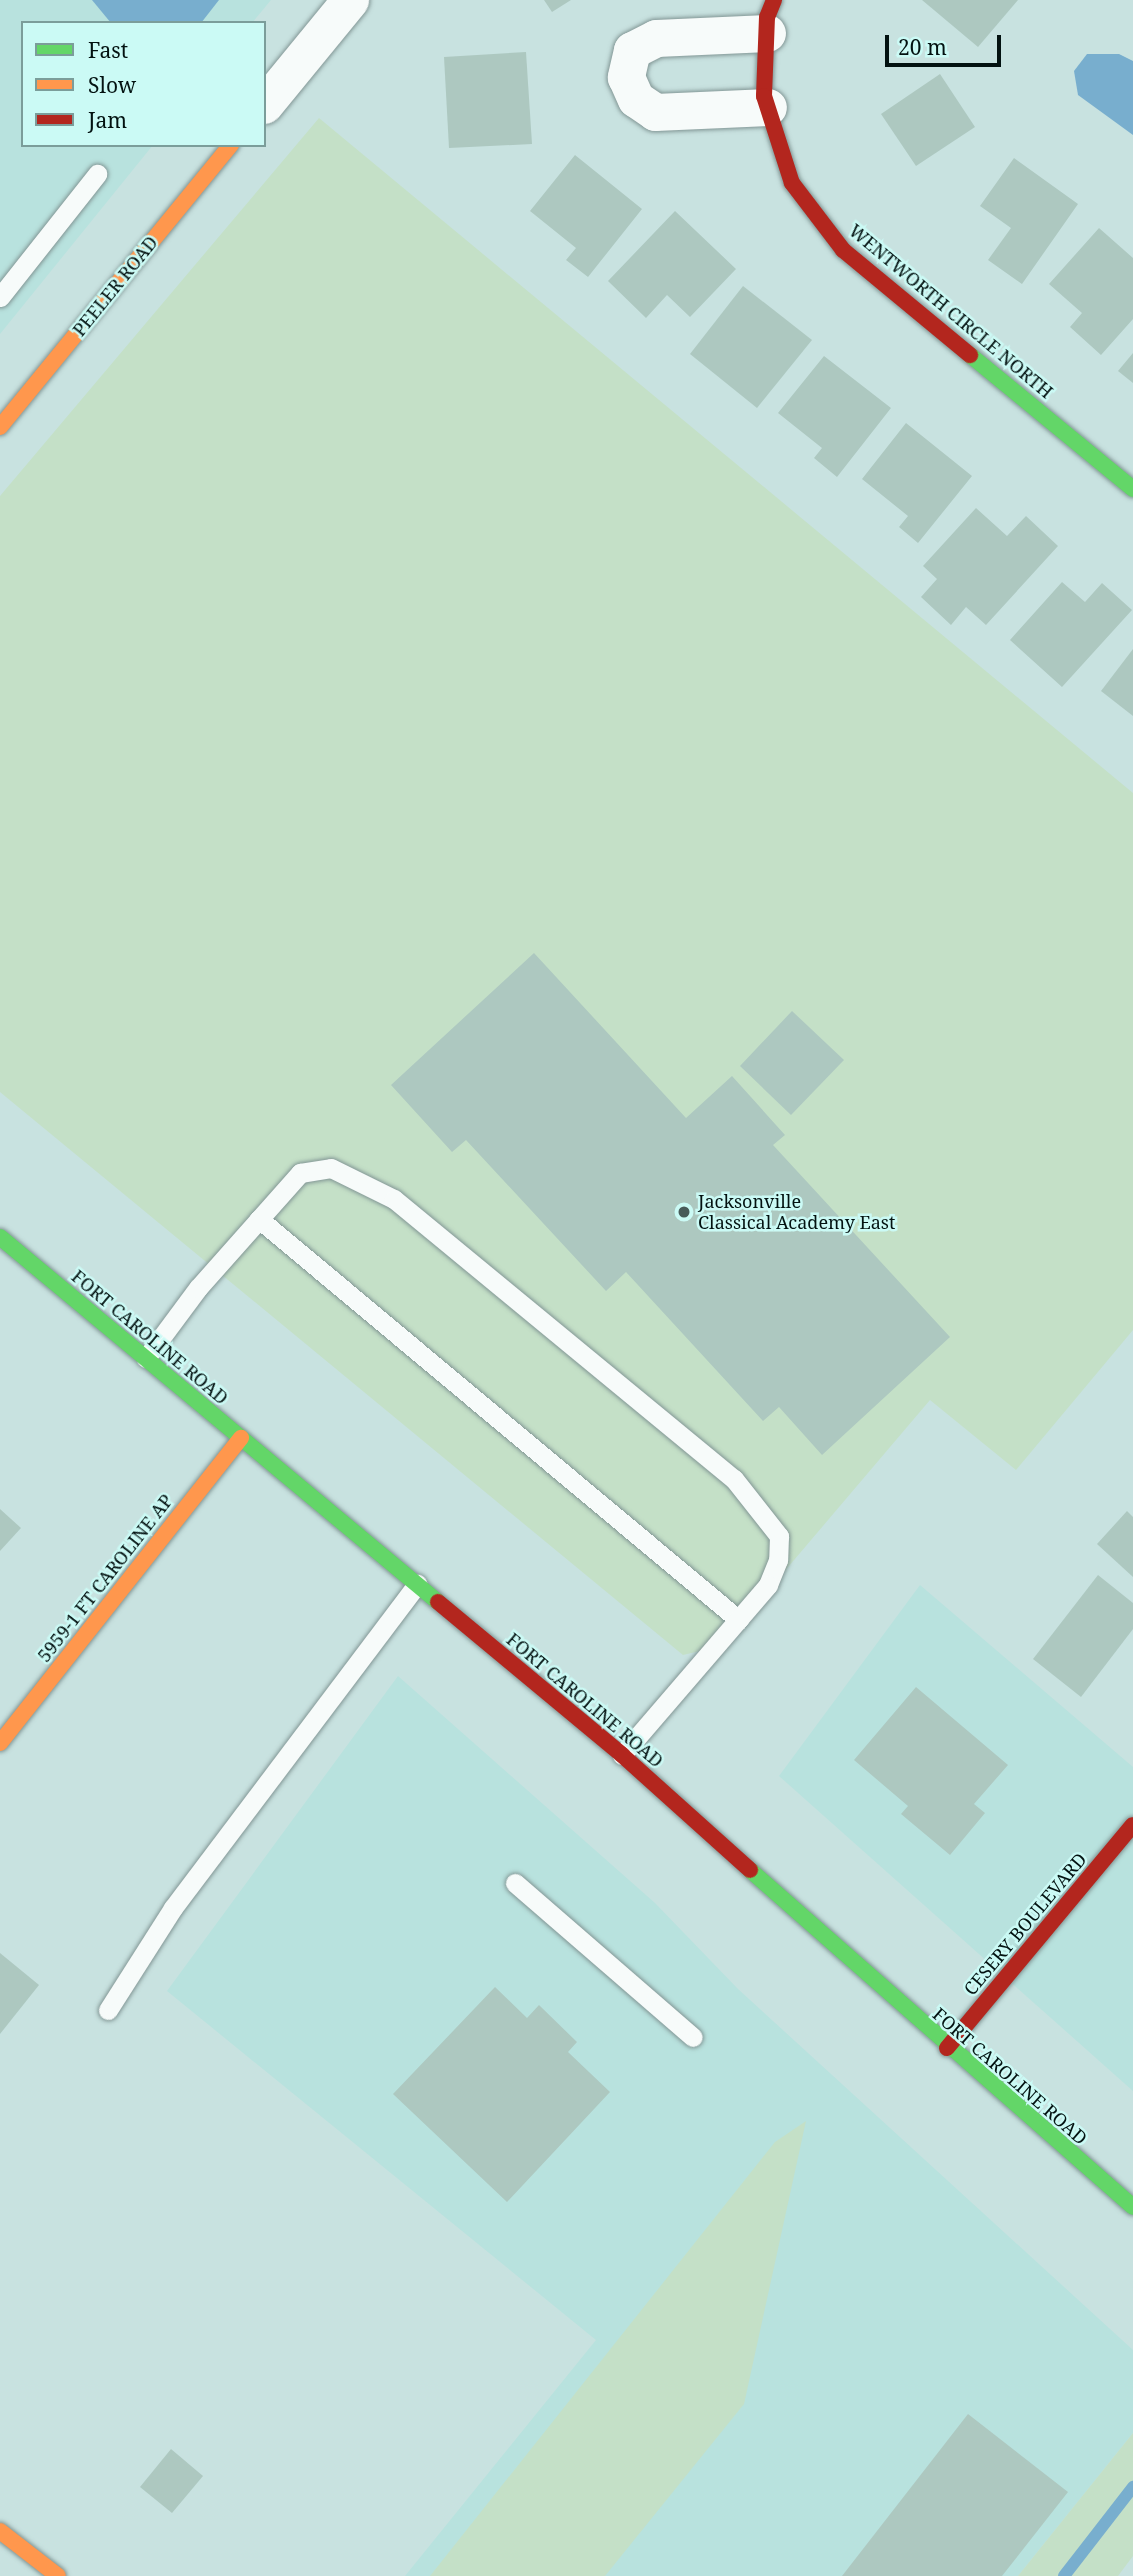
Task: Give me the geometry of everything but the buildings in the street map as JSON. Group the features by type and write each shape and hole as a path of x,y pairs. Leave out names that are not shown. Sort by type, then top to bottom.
{"street":[{"path":"266,103 351,0"},
{"path":"770,17 766,102 655,112 636,99 625,77 632,50 656,38 770,17"},
{"name":"WENTWORTH CIRCLE NORTH","path":"766,102 792,183 844,250 1133,488"},
{"name":"PEELER ROAD","path":"0,428 229,147"},
{"name":"FORT CAROLINE ROAD","path":"0,1237 622,1755 947,2049 1133,2207"},
{"name":"5959-1 FT CAROLINE AP","path":"0,1743 241,1438"},
{"name":"CESERY BOULEVARD","path":"947,2049 1133,1825"},
{"path":"0,2530 58,2576"}],"lane":[{"path":"0,297 97,174"},
{"path":"146,1358 300,1172 331,1168 394,1199 734,1479 779,1536 778,1560 768,1585 622,1755"},
{"path":"259,1219 738,1620"},
{"path":"108,2010 173,1908 417,1584"},
{"path":"516,1883 693,2037"}],"shaded area":[{"path":"0,0 271,0 254,21 21,21 21,147 151,147 0,334"},
{"path":"92,0 219,0 203,21 109,21"},
{"path":"1087,54 1119,54 1133,61 1133,135 1078,95 1074,71"},
{"path":"920,1585 1133,1767 1133,2091 779,1776"},
{"path":"398,1676 655,1903 738,1989 1133,2350 1133,2433 1018,2576 405,2576 596,2340 167,1991"}],"green space":[{"path":"319,118 1133,793 1133,1330 1016,1470 930,1400 721,1646 683,1655 0,1092 0,496"},
{"path":"806,2121 744,2404 605,2576 430,2576 775,2142"},
{"path":"1133,2433 1133,2556 1118,2576 1018,2576"}],"waterway":[{"path":"1064,2576 1133,2487"}],"traffic: fast":[{"path":"970,355 1133,489"},
{"path":"0,1237 438,1602"},
{"path":"750,1870 1133,2207"}],"traffic: slow":[{"path":"0,427 229,147"},
{"path":"0,1743 241,1438"},
{"path":"0,2531 58,2576"}],"traffic: jam":[{"path":"774,0 767,17 764,96 792,183 843,250 970,355"},
{"path":"438,1602 622,1755 750,1870"},
{"path":"947,2048 1133,1825"}],"place":[{"name":"Jacksonville Classical Academy East","path":"684,1212"}]}
